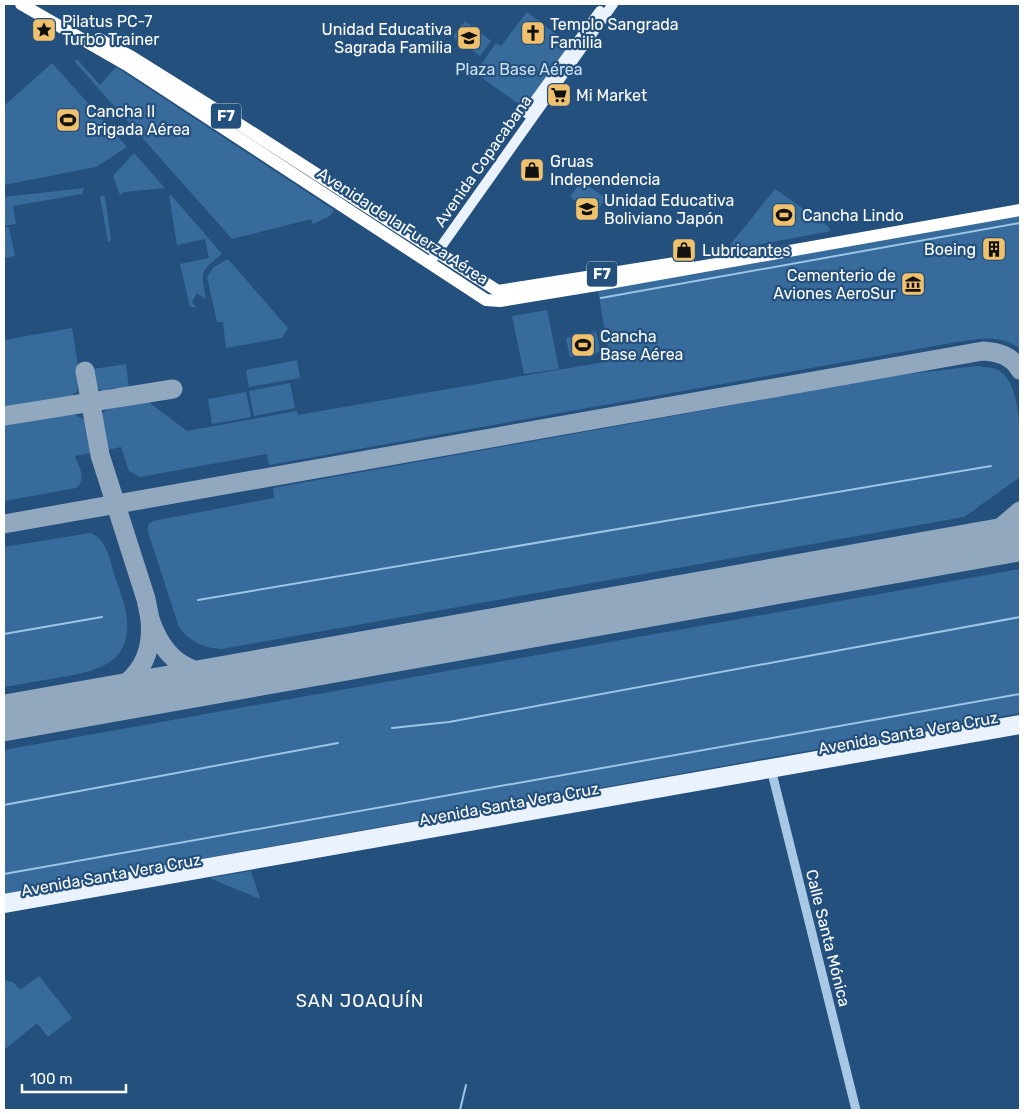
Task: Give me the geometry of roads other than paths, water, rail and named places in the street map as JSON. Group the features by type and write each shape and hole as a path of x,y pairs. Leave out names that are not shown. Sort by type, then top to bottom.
{"highway":[{"name":"Avenida de la Fuerza Aérea","path":"20,4 127,65 433,258"},
{"name":"Avenida de la Fuerza Aérea","path":"35,4 132,57 319,175 433,258 486,300 722,255 1019,204"}],"main road":[{"name":"Avenida Copacabana","path":"433,258 605,4"},
{"name":"Avenida Copacabana","path":"528,116 613,4"},
{"name":"Avenida Santa Vera Cruz","path":"4,899 1020,720"},
{"name":"Avenida Santa Vera Cruz","path":"4,908 1020,729"}],"street":[{"name":"Calle Santa Mónica","path":"772,773 856,1110"}],"waterway":[{"path":"601,298 1020,223"},
{"path":"198,600 991,466"},
{"path":"4,634 102,617"},
{"path":"392,728 449,722 1020,617"},
{"path":"4,874 1020,694"},
{"path":"4,805 338,743"},
{"path":"460,1110 466,1085"}],"place":[{"name":"Pilatus PC-7 Turbo Trainer","path":"44,30"},
{"name":"Templo Sangrada Familia","path":"533,33"},
{"name":"Unidad Educativa Sagrada Familia","path":"469,38"},
{"name":"Mi Market","path":"559,95"},
{"name":"Cancha II Brigada Aérea","path":"68,120"},
{"name":"Gruas Independencia","path":"532,170"},
{"name":"Unidad Educativa Boliviano Japón","path":"587,209"},
{"name":"Cancha Lindo","path":"784,215"},
{"name":"Boeing","path":"994,249"},
{"name":"Lubricantes","path":"684,250"},
{"name":"Cementerio de Aviones AeroSur","path":"913,284"},
{"name":"Cancha Base Aérea","path":"583,345"}],"district":[{"name":"SAN JOAQUÍN","path":"360,1001"}],"park label":[{"name":"Plaza Base Aérea","path":"519,69"}]}
